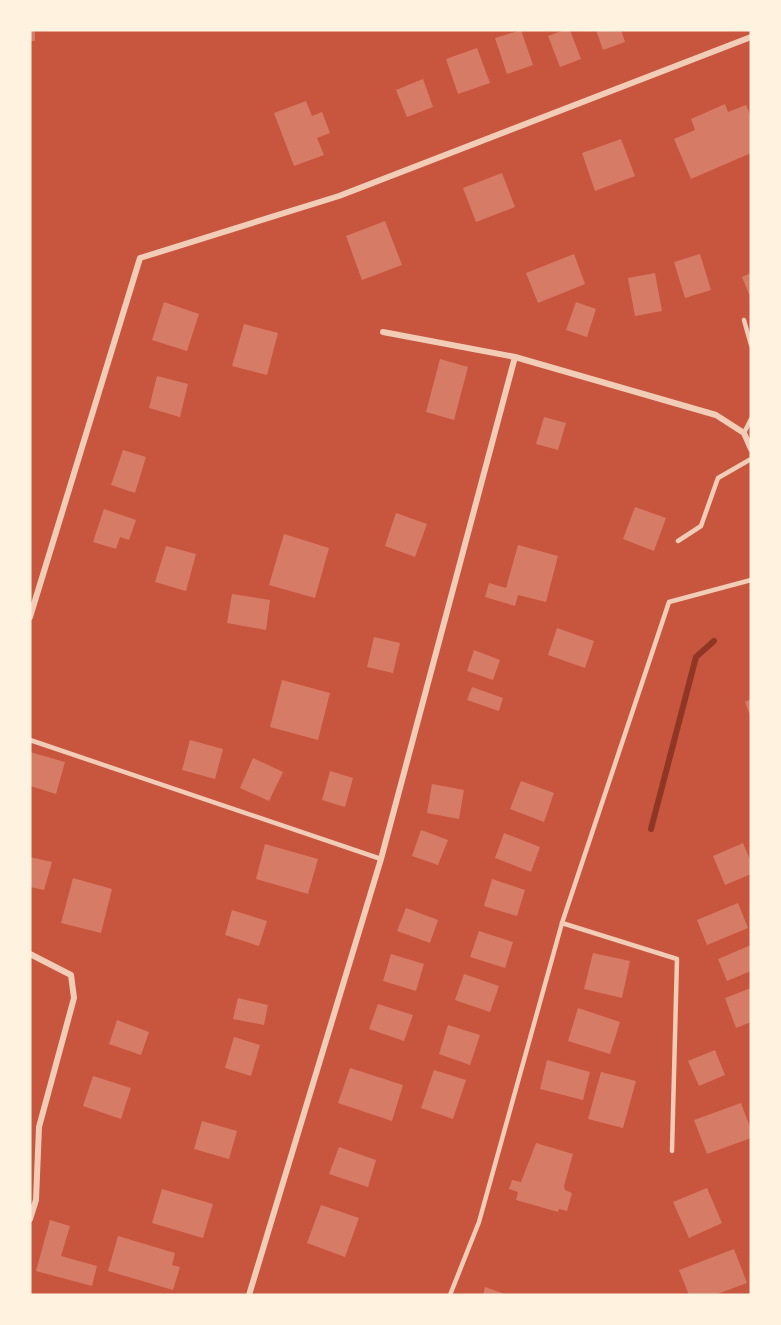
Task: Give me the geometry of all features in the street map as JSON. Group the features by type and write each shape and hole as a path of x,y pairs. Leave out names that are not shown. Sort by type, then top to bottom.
{"street":[{"path":"30,617 140,258 339,196 751,38"},
{"path":"383,332 515,357 716,415 744,433 751,449"},
{"path":"249,1295 381,859 515,357"},
{"path":"30,954 71,975 74,998 39,1127 36,1200 30,1219"}],"lane":[{"path":"744,320 751,345"},
{"path":"744,433 751,419"},
{"path":"678,541 701,526 718,478 751,459"},
{"path":"450,1295 479,1222 562,923 669,602 751,580"},
{"path":"30,740 381,859"},
{"path":"562,923 676,959 672,1152"}],"building":[{"path":"30,30 35,30 35,41 30,41"},
{"path":"521,30 533,65 507,74 495,38"},
{"path":"570,30 581,59 560,67 548,36"},
{"path":"596,30 621,30 625,42 603,50"},
{"path":"477,48 490,83 458,94 446,59"},
{"path":"423,79 433,107 407,117 396,90"},
{"path":"306,101 312,116 322,112 330,133 317,138 324,155 294,166 274,113"},
{"path":"725,104 728,112 746,105 751,117 751,153 691,179 674,139 695,130 691,119"},
{"path":"621,139 635,176 595,191 582,153"},
{"path":"502,173 515,207 476,222 463,188"},
{"path":"385,221 402,265 362,280 346,236"},
{"path":"574,254 585,284 538,303 526,273"},
{"path":"700,254 711,290 685,298 674,262"},
{"path":"655,273 662,311 635,316 628,278"},
{"path":"751,273 751,299 742,277"},
{"path":"164,302 199,314 187,351 152,340"},
{"path":"576,302 596,309 587,337 566,330"},
{"path":"244,324 278,333 267,375 232,366"},
{"path":"440,359 468,367 454,420 426,412"},
{"path":"157,376 188,384 180,417 149,408"},
{"path":"544,417 566,423 558,450 536,444"},
{"path":"123,450 146,457 135,493 111,485"},
{"path":"635,507 666,518 654,551 623,539"},
{"path":"104,509 136,520 129,540 120,537 116,549 93,542"},
{"path":"396,513 427,524 415,557 385,546"},
{"path":"284,534 329,548 315,598 269,585"},
{"path":"518,545 558,556 546,602 518,595 515,606 485,597 489,583 506,588"},
{"path":"166,546 196,554 186,591 155,582"},
{"path":"232,594 270,600 266,630 227,623"},
{"path":"557,628 594,641 585,668 548,655"},
{"path":"374,637 400,643 393,673 367,667"},
{"path":"474,650 500,660 493,680 467,671"},
{"path":"282,680 330,693 318,740 270,727"},
{"path":"472,687 503,698 499,711 467,700"},
{"path":"751,699 751,718 745,702"},
{"path":"190,740 223,749 215,779 182,770"},
{"path":"30,752 65,762 56,794 30,786"},
{"path":"253,758 283,772 269,801 240,788"},
{"path":"330,771 353,778 345,807 322,800"},
{"path":"521,781 554,793 544,822 510,809"},
{"path":"432,784 464,790 459,819 427,813"},
{"path":"421,830 448,840 438,865 412,856"},
{"path":"504,833 540,847 531,872 495,858"},
{"path":"743,843 751,862 751,874 725,885 713,856"},
{"path":"265,844 318,859 308,894 256,879"},
{"path":"30,857 52,862 44,890 30,887"},
{"path":"73,878 112,889 101,933 61,923"},
{"path":"492,879 525,890 517,916 484,906"},
{"path":"738,903 748,928 707,945 697,920"},
{"path":"406,908 438,920 430,943 397,931"},
{"path":"232,910 267,921 259,946 225,935"},
{"path":"479,931 513,942 505,968 470,957"},
{"path":"751,945 751,971 727,981 718,959"},
{"path":"593,953 630,961 622,998 584,989"},
{"path":"391,954 424,964 416,991 383,981"},
{"path":"464,974 499,986 490,1012 455,1000"},
{"path":"751,988 751,1022 736,1028 725,998"},
{"path":"238,998 268,1005 264,1025 233,1019"},
{"path":"378,1004 413,1015 404,1041 369,1029"},
{"path":"578,1008 620,1022 610,1054 568,1041"},
{"path":"117,1020 149,1032 141,1055 109,1044"},
{"path":"448,1025 480,1035 470,1065 439,1054"},
{"path":"234,1037 260,1045 251,1076 225,1068"},
{"path":"715,1050 725,1075 699,1086 688,1061"},
{"path":"547,1060 590,1072 583,1100 540,1089"},
{"path":"350,1068 403,1085 392,1121 338,1103"},
{"path":"434,1070 466,1080 453,1119 421,1108"},
{"path":"601,1072 636,1081 623,1128 588,1119"},
{"path":"93,1076 131,1088 121,1119 83,1106"},
{"path":"741,1103 751,1130 751,1138 707,1154 694,1120"},
{"path":"202,1121 237,1131 229,1159 194,1149"},
{"path":"536,1143 573,1154 564,1186 565,1190 572,1193 567,1211 559,1209 558,1212 516,1200 518,1192 509,1189 512,1180 521,1182"},
{"path":"339,1147 376,1160 368,1187 329,1174"},
{"path":"707,1188 722,1223 689,1238 673,1202"},
{"path":"162,1189 213,1204 203,1238 152,1223"},
{"path":"321,1205 359,1218 345,1257 307,1243"},
{"path":"50,1220 70,1226 61,1256 97,1266 92,1286 36,1271"},
{"path":"118,1236 175,1253 172,1265 180,1267 173,1290 108,1271"},
{"path":"734,1249 747,1283 715,1295 689,1295 679,1270"},
{"path":"485,1287 508,1295 483,1295"}],"waterway":[{"path":"651,829 696,657 714,641"}]}
